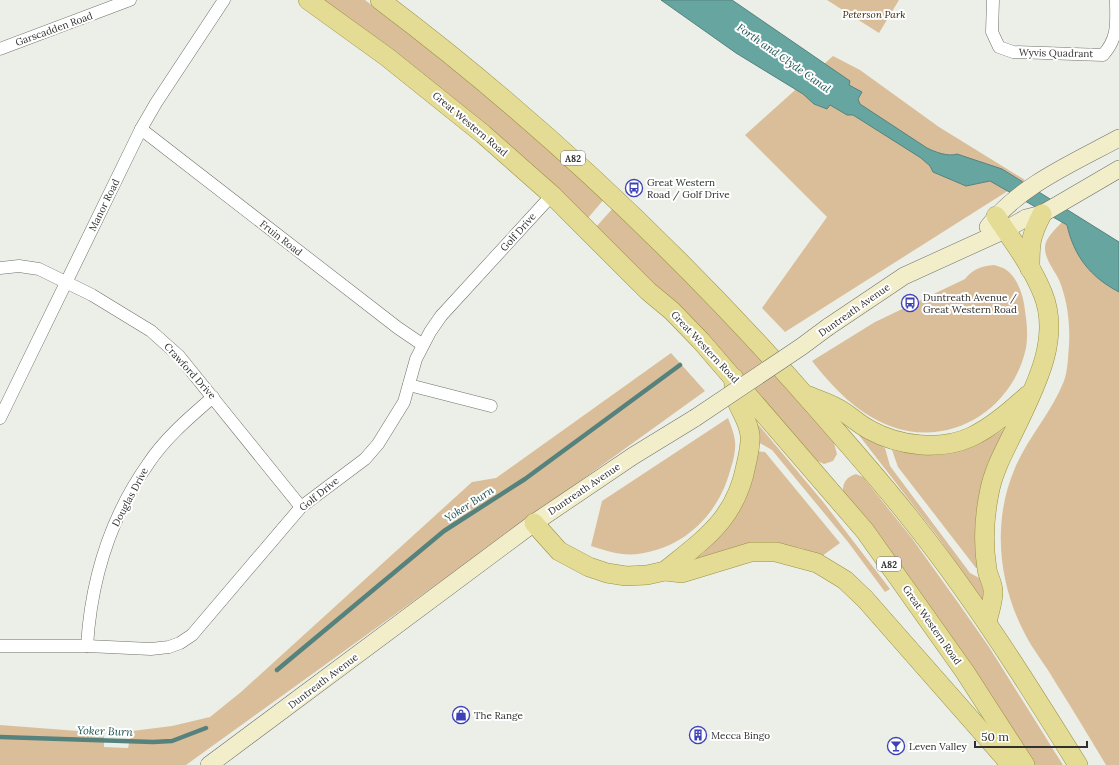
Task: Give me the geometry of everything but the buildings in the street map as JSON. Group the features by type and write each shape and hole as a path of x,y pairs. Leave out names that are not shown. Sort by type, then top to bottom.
{"main road":[{"name":"Great Western Road","path":"308,0 387,57 455,111 552,195 648,291 672,311 734,378 825,483 873,542 966,672 1025,765"},
{"name":"A82","path":"380,0 499,94 595,179 689,269 750,333 919,529 987,622 1078,765"},
{"path":"1030,271 1030,241 1034,216"},
{"path":"987,622 994,591 987,573 985,555 985,516 989,493 1000,461 1032,392 1045,356 1048,336 1048,316 1043,294 1000,223"},
{"path":"665,571 718,527 734,502 740,486 745,470 750,437 747,419 735,398 734,378"},
{"path":"805,395 837,408 870,430 890,439 911,444 932,444 958,440 984,430 1032,392"},
{"path":"534,523 559,551 589,568 606,573 626,576 647,575 665,571 682,573 738,556 763,551 776,552 817,563 845,580 865,599 1012,765"}],"street":[{"name":"Garscadden Road","path":"0,49 130,0"},
{"name":"Manor Road","path":"0,418 141,129 156,103 224,0"},
{"name":"Wyvis Quadrant","path":"993,0 992,32 999,47 1013,52 1103,54 1111,46 1116,35 1116,0"},
{"name":"Fruin Road","path":"141,129 392,324 423,345"},
{"name":"Duntreath Avenue","path":"209,765 534,523 633,456 695,418 784,359 828,327 904,276 977,242 1000,223 1010,201 1065,167 1119,138"},
{"name":"Duntreath Avenue","path":"1000,223 1034,216 1086,189 1119,169"},
{"name":"Golf Drive","path":"0,646 87,646 151,650 169,647 180,643 192,635 301,507 365,459 374,449 394,420 404,402 416,359 423,345 442,316 552,195"},
{"name":"Crawford Drive","path":"0,268 19,266 39,269 67,282 152,331 179,356 301,507"},
{"path":"409,385 491,406"},
{"name":"Douglas Drive","path":"87,646 93,590 101,560 115,522 129,494 148,463 166,441 213,397"}],"green space":[{"path":"318,0 365,0 493,99 605,198 588,218 462,107"},
{"name":"Peterson Park","path":"827,0 899,0 879,33"},
{"path":"833,56 860,70 939,127 1025,180 785,332 762,308 827,217 745,135"},
{"path":"614,207 701,292 808,411 834,443 837,454 833,461 824,464 815,460 706,335 596,227"},
{"path":"1062,222 1067,225 1074,246 1085,264 1100,280 1119,292 1119,765 1106,765 1028,640 1009,594 1001,552 1003,509 1015,468 1026,446 1047,414 1059,392 1066,372 1069,337 1067,307 1061,285 1045,252 1045,244 1047,240"},
{"path":"994,265 1004,268 1010,273 1020,288 1026,316 1027,343 1019,370 1008,389 993,406 976,418 956,428 935,432 913,432 890,426 867,415 847,399 837,390 812,361 875,322 965,279 978,269 985,266"},
{"path":"671,353 705,391 186,765 0,765 0,725 104,733 104,747 128,748 132,731 172,726 210,717 241,692 472,482 496,478"},
{"path":"728,418 735,441 735,453 732,464 717,502 697,527 670,545 655,551 638,554 620,554 591,546 602,501"},
{"path":"755,423 757,423 824,503 890,589 885,592 848,542 772,450 758,442"},
{"path":"1009,426 980,568 976,568 898,467 892,450 925,454 954,452 980,443"},
{"path":"858,434 885,448 890,466 970,573 983,580 990,611 938,537"},
{"path":"757,451 765,452 840,543 822,556 801,548 764,542 684,565 703,553 721,535"},
{"path":"856,474 863,477 911,537 959,604 989,647 1063,765 1033,765 843,493 845,481"}],"water":[{"name":"Forth and Clyde Canal","path":"661,0 732,0 850,81 849,85 862,92 858,99 860,104 927,148 946,154 957,154 1002,169 1119,242 1119,292 1100,280 1085,264 1074,246 1067,225 990,181 966,186 933,172 930,166 921,158 853,115 847,115 830,105 827,109 814,104 803,94 736,53"}],"waterway":[{"name":"Yoker Burn","path":"277,670 444,531 525,479 680,365"},
{"name":"Yoker Burn","path":"0,737 153,742 172,741 206,728"}],"place":[{"name":"Great Western Road / Golf Drive","path":"634,188"},
{"name":"Duntreath Avenue / Great Western Road","path":"910,303"},
{"name":"The Range","path":"461,715"},
{"name":"Mecca Bingo","path":"698,735"},
{"name":"Leven Valley","path":"896,746"}]}
